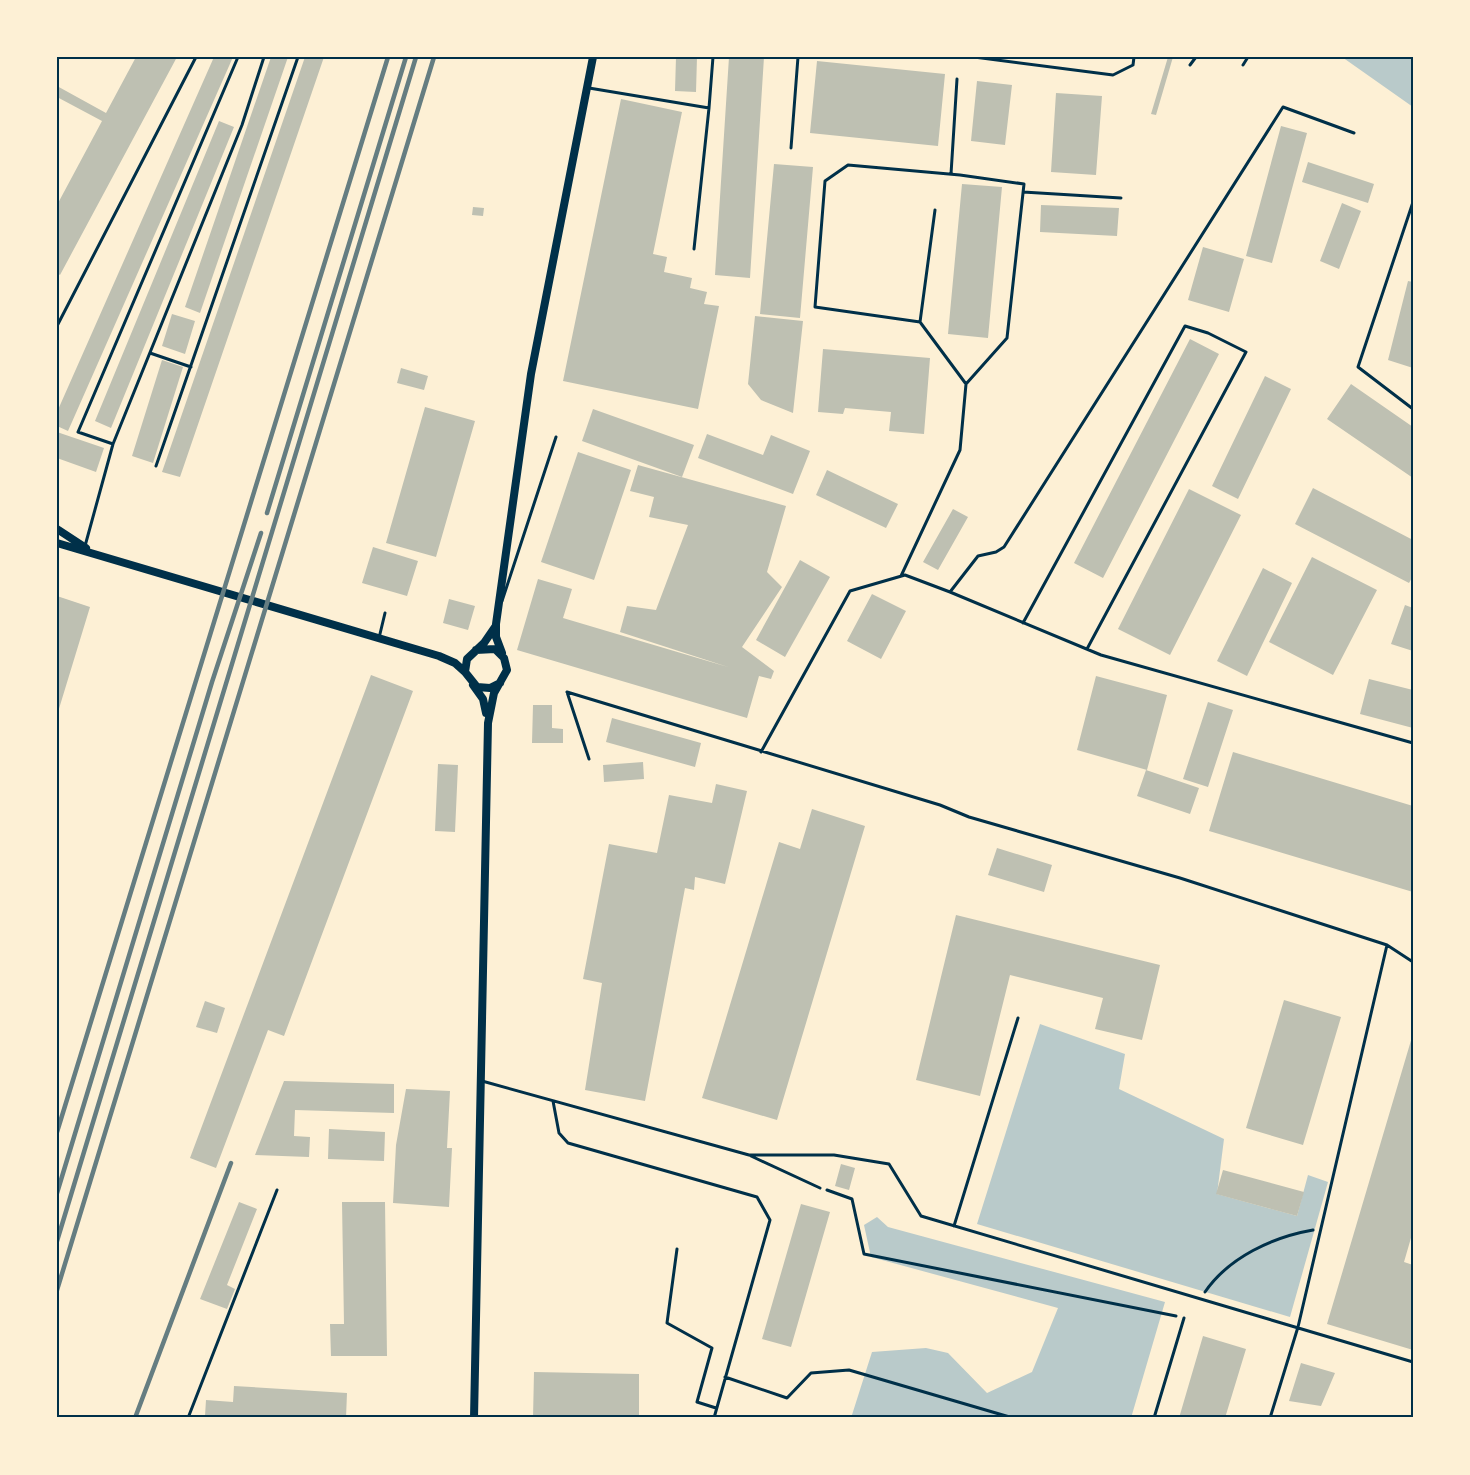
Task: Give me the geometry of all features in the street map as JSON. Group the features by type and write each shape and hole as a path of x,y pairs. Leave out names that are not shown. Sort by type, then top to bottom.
{"street":[{"path":"474,1418 488,723 490,707 507,670 496,637 496,624 530,385 593,57"},
{"path":"57,530 100,555"},
{"path":"57,543 439,656 455,663 465,672 483,699 488,723"},
{"path":"465,672 465,666 473,652 491,635 496,624"},
{"path":"439,656 454,657 495,649 504,658"},
{"path":"472,683 490,688 501,682"}],"lane":[{"path":"57,326 196,57"},
{"path":"113,444 78,432 238,57"},
{"path":"85,547 113,444 242,125 264,57"},
{"path":"156,466 298,57"},
{"path":"694,249 713,57"},
{"path":"791,148 798,57"},
{"path":"976,57 1113,75 1133,65 1134,57"},
{"path":"1190,64 1196,57"},
{"path":"1242,65 1248,57"},
{"path":"951,174 957,79"},
{"path":"587,87 709,108"},
{"path":"950,592 978,556 996,552 1008,541 1283,106 1354,133"},
{"path":"901,576 960,450 966,384 1007,338 1024,184 951,174 848,165 825,181 816,307 920,322"},
{"path":"1023,192 1120,198"},
{"path":"1413,202 1358,367 1413,409"},
{"path":"934,210 920,322 966,384"},
{"path":"1023,622 1185,326 1208,333 1246,352 1087,649"},
{"path":"150,353 191,367"},
{"path":"498,608 505,596 556,437"},
{"path":"761,752 850,591 905,575 1087,649 1413,743"},
{"path":"379,638 385,613"},
{"path":"589,759 567,692 940,805 969,817 1180,878 1387,945 1413,962"},
{"path":"1270,1418 1298,1327 1387,945"},
{"path":"954,1226 1018,1018"},
{"path":"480,1081 749,1155 820,1188"},
{"path":"553,1101 559,1133 568,1143 757,1197 770,1220 714,1418"},
{"path":"749,1155 834,1155 890,1164 921,1216 1413,1362"},
{"path":"188,1418 278,1190"},
{"path":"677,1249 668,1323 712,1348 697,1402 716,1408"},
{"path":"1154,1418 1184,1318"},
{"path":"725,1377 787,1398 811,1373 849,1370 1013,1418"}],"path":[{"path":"820,1188 852,1199 864,1254 1184,1318"},
{"path":"1201,1298 1211,1283 1246,1254 1285,1235 1321,1229"}],"shaded area":[{"path":"1342,57 1413,57 1413,107"},
{"path":"1040,1024 1125,1054 1119,1089 1224,1139 1217,1194 1297,1216 1308,1175 1328,1182 1290,1317 977,1224"},
{"path":"877,1217 888,1227 1165,1302 1131,1418 851,1418 872,1352 926,1348 948,1353 987,1393 1032,1372 1058,1308 871,1257 864,1225"}],"building":[{"path":"136,57 177,57 60,275 57,273 57,205 102,121 57,97 57,86 106,113"},
{"path":"214,57 233,57 68,431 57,426 57,412"},
{"path":"271,57 288,57 200,313 185,307"},
{"path":"305,57 324,57 180,477 162,472"},
{"path":"676,57 697,57 696,92 675,91"},
{"path":"729,57 764,57 750,278 715,275"},
{"path":"1168,57 1173,57 1156,115 1151,114"},
{"path":"817,61 945,74 938,146 810,133"},
{"path":"977,81 1012,85 1005,145 971,141"},
{"path":"1056,93 1102,96 1096,175 1051,172"},
{"path":"621,99 682,112 653,254 667,257 664,272 692,278 690,288 707,292 704,304 719,306 698,409 563,381"},
{"path":"219,121 234,127 111,428 95,421"},
{"path":"1281,126 1307,133 1272,263 1246,256"},
{"path":"1308,162 1374,184 1368,203 1302,182"},
{"path":"774,164 813,167 800,318 760,314"},
{"path":"962,184 1002,187 988,338 948,334"},
{"path":"1342,203 1361,211 1339,269 1320,261"},
{"path":"1041,205 1119,208 1117,236 1040,232"},
{"path":"473,207 484,208 483,216 472,215"},
{"path":"1203,247 1244,259 1229,312 1188,300"},
{"path":"1408,281 1413,282 1413,368 1388,360"},
{"path":"172,314 195,321 185,354 162,346"},
{"path":"755,316 803,321 793,413 761,400 748,384"},
{"path":"1190,339 1219,354 1103,578 1074,563"},
{"path":"823,349 930,358 924,434 889,431 891,412 845,408 843,414 818,412"},
{"path":"162,360 183,367 153,463 132,456"},
{"path":"401,368 428,376 424,390 397,383"},
{"path":"1265,376 1291,389 1238,499 1212,486"},
{"path":"1351,384 1413,427 1413,478 1327,419"},
{"path":"425,407 475,421 436,557 386,543"},
{"path":"593,409 694,445 682,477 582,441"},
{"path":"57,432 104,448 96,472 57,458"},
{"path":"707,434 763,455 771,435 810,451 793,494 698,458"},
{"path":"578,452 631,470 594,580 541,562"},
{"path":"638,465 786,506 767,572 782,587 742,647 774,671 771,679 759,676 747,718 517,650 538,579 572,589 563,618 728,667 620,632 627,606 656,610 688,525 649,517 654,497 630,491"},
{"path":"827,470 898,504 886,528 816,495"},
{"path":"1313,488 1413,540 1413,576 1409,583 1295,524"},
{"path":"1189,489 1241,515 1170,655 1118,629"},
{"path":"953,509 968,517 938,570 923,562"},
{"path":"373,547 418,561 407,596 362,583"},
{"path":"1312,557 1377,590 1333,675 1269,642"},
{"path":"800,560 830,577 785,657 756,640"},
{"path":"1263,568 1292,583 1247,676 1217,661"},
{"path":"872,594 906,611 881,659 847,641"},
{"path":"57,596 90,607 58,712 57,711"},
{"path":"449,599 475,606 468,630 443,623"},
{"path":"1405,605 1413,608 1413,651 1391,644"},
{"path":"371,675 413,691 284,1036 268,1030 216,1168 190,1158"},
{"path":"1096,676 1167,695 1147,770 1077,750"},
{"path":"1369,679 1413,690 1413,728 1360,714"},
{"path":"1208,702 1233,710 1208,787 1183,779"},
{"path":"533,705 552,705 552,728 563,729 563,743 532,743"},
{"path":"612,718 701,743 695,767 606,742"},
{"path":"1233,752 1413,806 1413,892 1209,831"},
{"path":"643,762 644,779 604,782 603,765"},
{"path":"438,764 458,765 455,832 435,831"},
{"path":"1146,770 1199,788 1190,814 1137,796"},
{"path":"716,784 747,791 725,884 695,877 694,890 685,888 645,1101 585,1090 602,983 583,979 609,844 657,853 669,795 712,803"},
{"path":"812,809 865,826 777,1120 702,1098 779,842 800,849"},
{"path":"997,848 1052,865 1044,892 988,875"},
{"path":"956,915 1160,965 1142,1040 1095,1029 1103,998 1010,975 980,1096 916,1080"},
{"path":"1284,1000 1341,1017 1303,1145 1246,1128"},
{"path":"205,1001 225,1008 217,1033 196,1027"},
{"path":"1412,1037 1413,1231 1404,1262 1413,1265 1413,1350 1327,1324"},
{"path":"284,1081 394,1084 394,1113 295,1110 294,1136 310,1137 309,1157 255,1155"},
{"path":"406,1089 450,1091 447,1148 452,1148 449,1207 393,1203 396,1145"},
{"path":"329,1129 385,1132 384,1161 328,1159"},
{"path":"841,1164 855,1168 849,1190 835,1186"},
{"path":"1223,1170 1304,1192 1297,1216 1216,1194"},
{"path":"239,1202 257,1209 227,1285 235,1289 227,1309 200,1299"},
{"path":"342,1202 385,1202 387,1356 331,1356 330,1324 344,1324"},
{"path":"801,1204 830,1212 791,1347 762,1339"},
{"path":"1203,1336 1246,1349 1225,1418 1179,1418"},
{"path":"1301,1363 1335,1373 1321,1406 1289,1401"},
{"path":"534,1372 639,1374 639,1418 533,1418"},
{"path":"234,1386 347,1393 346,1418 193,1418 193,1415 205,1416 206,1400 233,1402"}],"railway":[{"path":"57,1132 388,57"},
{"path":"267,513 406,57"},
{"path":"57,1241 416,57"},
{"path":"57,1290 434,57"},
{"path":"57,1193 212,682 261,533"},
{"path":"135,1418 231,1163"}]}
